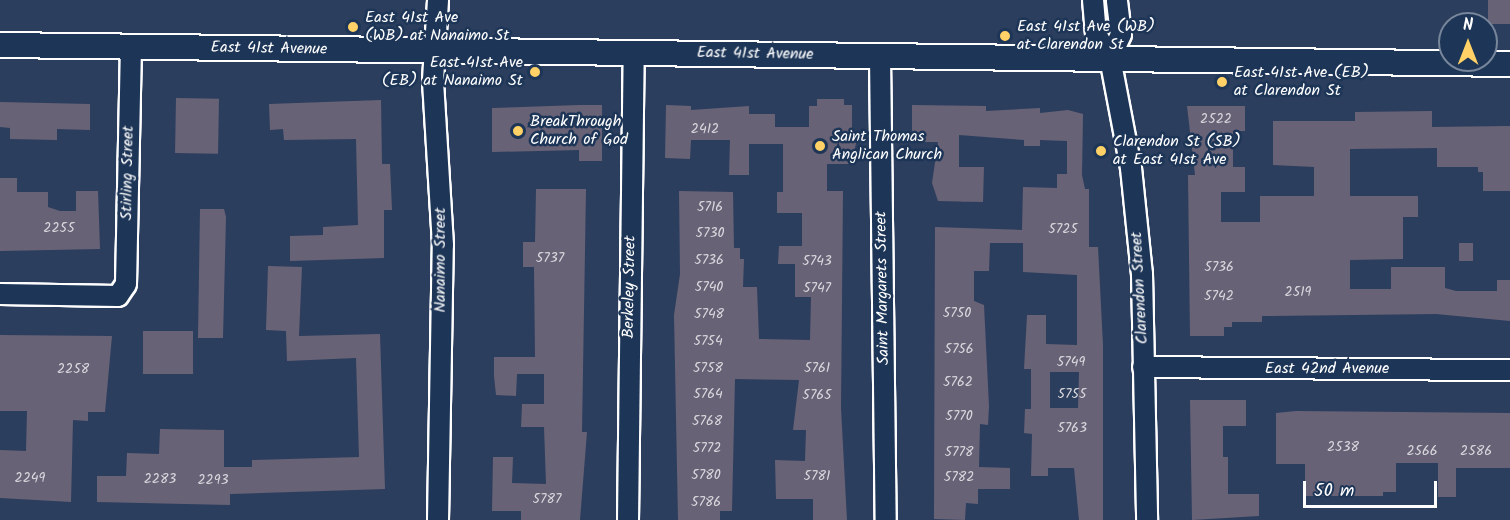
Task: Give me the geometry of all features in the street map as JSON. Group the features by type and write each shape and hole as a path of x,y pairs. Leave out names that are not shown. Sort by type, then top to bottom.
{"main road":[{"name":"East 41st Avenue","path":"0,45 1510,64"}],"street":[{"name":"Nanaimo Street","path":"438,0 435,50 443,245 438,520"},
{"name":"Clarendon Street","path":"1093,0 1096,34 1110,58 1131,168 1142,274 1147,520"},
{"path":"1110,58 1121,34 1117,0"},
{"name":"Stirling Street","path":"0,294 118,296 126,284 131,47"},
{"name":"Berkeley Street","path":"628,520 634,53"},
{"name":"Saint Margarets Street","path":"880,56 886,520"},
{"name":"East 42nd Avenue","path":"1143,367 1510,370"}],"building":[{"path":"1488,0 1510,0 1510,24 1498,24 1498,12 1488,12"},
{"path":"176,98 219,99 218,154 175,153"},
{"path":"817,99 844,99 844,105 852,105 852,138 857,138 852,164 827,164 827,191 843,191 841,408 847,520 813,520 813,499 776,499 775,460 805,461 806,430 793,430 799,380 735,379 732,511 720,511 720,520 678,520 674,315 680,274 679,191 733,192 734,248 740,248 740,259 744,259 743,287 757,287 759,339 810,340 811,297 795,297 795,264 778,264 779,246 802,246 802,213 777,213 777,192 783,192 783,144 749,144 749,175 729,175 730,140 691,140 690,159 665,158 666,105 691,106 691,110 749,106 749,114 775,114 775,127 809,127 809,106 817,106"},
{"path":"381,100 382,164 390,164 392,210 384,210 384,258 290,261 290,236 323,235 323,227 358,225 356,139 284,140 283,129 270,130 269,104"},
{"path":"0,102 90,104 90,130 57,129 57,140 10,139 10,128 0,127"},
{"path":"602,105 602,161 579,161 579,150 492,152 492,108"},
{"path":"912,105 986,106 986,111 1040,108 1040,113 1068,110 1083,114 1082,175 1085,189 1089,189 1089,247 1098,247 1103,345 1103,520 1079,520 1074,468 1048,468 1048,476 1031,476 1032,434 1024,433 1025,409 1031,409 1031,369 1024,369 1027,315 1046,315 1046,344 1077,345 1077,275 1023,272 1023,243 990,243 989,271 974,271 974,301 984,305 989,406 988,425 980,424 979,467 1010,468 1010,489 978,489 978,504 966,503 965,520 934,519 935,227 1022,230 1023,187 1057,188 1057,174 1067,174 1067,141 1040,140 1040,146 1024,146 1024,140 959,135 959,167 984,167 983,202 938,201 932,183 938,142 912,142","holes":["1050,372 1079,372 1078,408 1050,408"]},
{"path":"1187,106 1245,106 1245,131 1233,131 1233,167 1245,167 1245,192 1221,192 1221,222 1260,222 1260,196 1314,196 1314,167 1273,165 1273,121 1355,121 1355,112 1432,111 1432,127 1510,126 1510,191 1483,191 1483,172 1478,172 1478,167 1437,167 1437,148 1350,149 1350,196 1418,196 1418,217 1403,217 1403,259 1350,260 1350,289 1391,289 1391,267 1445,267 1445,288 1456,291 1497,291 1497,280 1510,280 1510,321 1436,314 1262,316 1262,322 1232,322 1232,327 1224,327 1224,336 1190,336 1188,175 1195,175"},
{"path":"0,178 17,178 17,192 48,192 48,207 60,211 76,211 76,191 98,191 100,249 0,251"},
{"path":"536,189 586,189 582,432 587,432 580,520 521,520 521,511 492,511 493,457 513,457 512,483 546,484 544,427 521,427 522,404 544,404 544,374 517,374 516,396 496,395 494,376 494,357 535,357 534,267 523,267 523,242 535,242"},
{"path":"200,209 224,209 226,217 223,338 198,338"},
{"path":"1459,243 1473,243 1473,261 1459,261"},
{"path":"268,266 302,267 299,336 380,334 385,489 230,494 230,505 97,502 97,476 126,476 127,453 159,454 160,429 224,430 224,467 252,467 252,460 359,457 356,358 287,361 286,331 266,330"},
{"path":"143,331 193,331 193,374 143,374"},
{"path":"0,335 112,336 105,412 88,412 88,421 73,420 71,502 0,498 0,450 26,451 27,411 0,411"},
{"path":"1190,400 1246,400 1246,426 1223,426 1223,457 1228,457 1228,494 1259,494 1259,516 1192,520"},
{"path":"1296,411 1510,413 1510,468 1456,468 1456,497 1438,497 1438,463 1396,463 1396,492 1383,492 1383,496 1305,496 1305,464 1276,464 1276,413"}],"place":[{"name":"East 41st Ave (WB) at Nanaimo St","path":"353,27"},
{"name":"East 41st Ave (WB) at Clarendon St","path":"1005,36"},
{"name":"East 41st Ave (EB) at Nanaimo St","path":"535,72"},
{"name":"East 41st Ave (EB) at Clarendon St","path":"1222,82"},
{"name":"BreakThrough Church of God","path":"518,131"},
{"name":"Saint Thomas Anglican Church","path":"820,146"},
{"name":"Clarendon St (SB) at East 41st Ave","path":"1101,151"}]}
